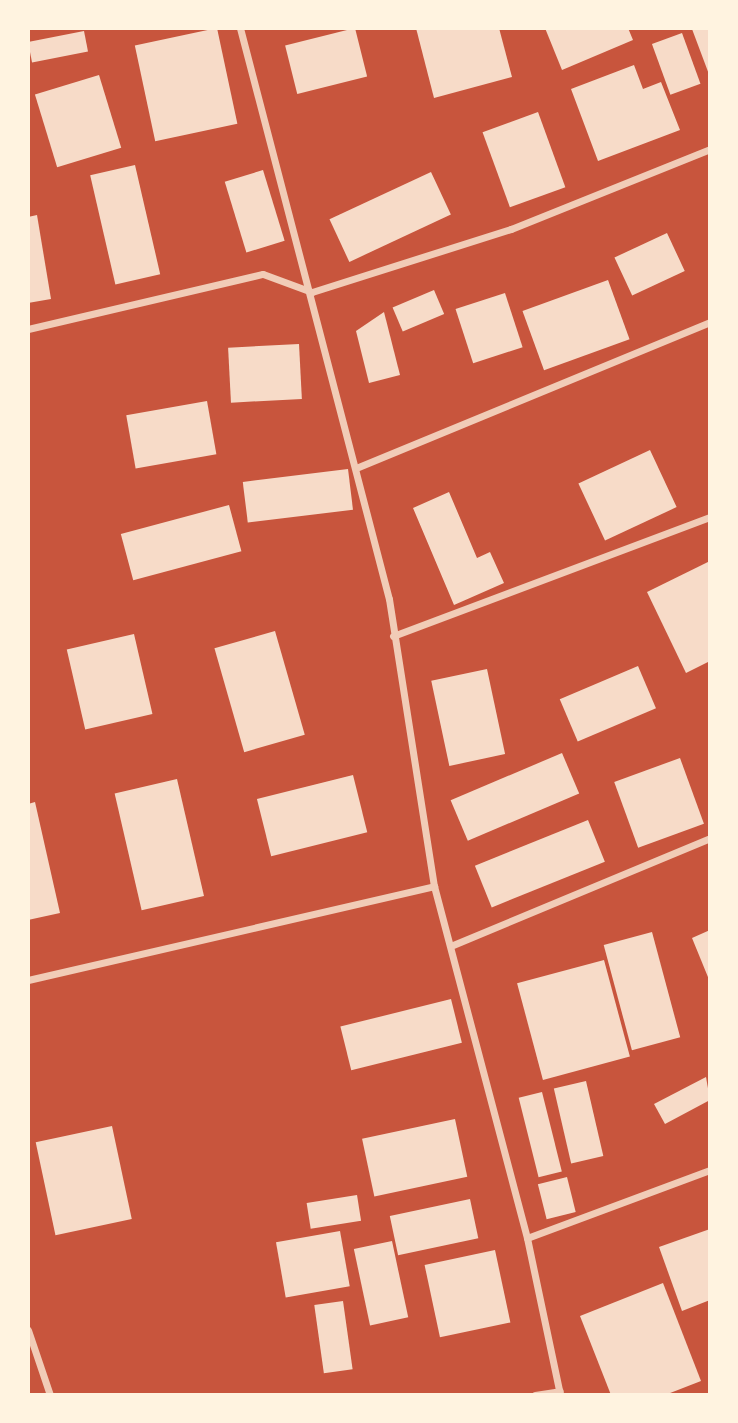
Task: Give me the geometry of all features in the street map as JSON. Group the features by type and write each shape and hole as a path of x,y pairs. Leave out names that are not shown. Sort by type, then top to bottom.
{"street":[{"path":"240,28 312,292 389,599 434,886 453,945 527,1238 560,1393 535,1395"},
{"path":"28,329 263,274 312,292 510,229 710,149"},
{"path":"356,468 710,322"},
{"path":"393,636 710,517"},
{"path":"453,945 710,838"},
{"path":"28,980 434,886"},
{"path":"527,1238 710,1170"},
{"path":"28,1329 50,1395"}],"building":[{"path":"217,28 237,124 155,141 135,45"},
{"path":"355,28 367,77 297,94 285,45"},
{"path":"416,28 499,28 512,77 434,98"},
{"path":"545,28 628,28 633,40 562,70"},
{"path":"710,28 710,77 692,29"},
{"path":"84,31 88,52 32,62 28,42"},
{"path":"682,33 700,84 670,95 652,44"},
{"path":"634,65 643,89 661,82 680,130 598,161 571,89"},
{"path":"99,75 121,148 57,167 35,95"},
{"path":"538,112 565,187 510,207 483,132"},
{"path":"135,165 160,274 115,284 90,175"},
{"path":"263,170 285,241 246,252 225,182"},
{"path":"431,172 451,215 349,262 329,219"},
{"path":"37,215 51,299 28,303 28,217"},
{"path":"667,233 685,271 632,296 614,258"},
{"path":"608,280 630,339 544,370 522,311"},
{"path":"434,290 444,314 403,332 393,308"},
{"path":"505,293 523,347 473,363 456,309"},
{"path":"384,312 400,375 369,383 356,331"},
{"path":"299,344 302,399 231,403 228,348"},
{"path":"207,401 216,454 136,468 126,415"},
{"path":"650,450 677,507 605,540 578,483"},
{"path":"348,469 353,510 248,523 243,482"},
{"path":"449,492 477,558 490,552 504,583 454,605 413,508"},
{"path":"229,505 241,551 133,580 121,534"},
{"path":"710,561 710,661 686,673 647,592"},
{"path":"275,631 305,735 244,752 214,648"},
{"path":"134,634 152,714 85,729 67,650"},
{"path":"638,666 656,708 578,742 560,699"},
{"path":"487,669 505,754 449,766 431,681"},
{"path":"562,753 579,794 468,841 451,800"},
{"path":"680,758 704,824 638,848 614,782"},
{"path":"353,775 367,832 271,856 257,799"},
{"path":"177,779 204,896 142,910 115,793"},
{"path":"35,802 60,913 28,920 28,804"},
{"path":"588,820 605,862 492,907 475,866"},
{"path":"710,930 710,982 692,938"},
{"path":"652,932 680,1037 632,1050 604,945"},
{"path":"604,960 630,1057 543,1080 517,983"},
{"path":"451,999 462,1043 351,1070 340,1027"},
{"path":"706,1077 710,1100 665,1124 654,1104"},
{"path":"586,1081 603,1156 571,1163 554,1088"},
{"path":"542,1092 562,1172 539,1177 519,1098"},
{"path":"455,1119 467,1177 374,1196 362,1139"},
{"path":"112,1126 132,1219 55,1235 36,1142"},
{"path":"567,1177 576,1212 547,1219 538,1184"},
{"path":"357,1195 361,1221 311,1229 307,1203"},
{"path":"470,1199 478,1238 398,1255 390,1216"},
{"path":"710,1229 710,1300 682,1311 659,1247"},
{"path":"340,1231 350,1286 286,1297 276,1242"},
{"path":"392,1241 408,1317 370,1325 354,1249"},
{"path":"495,1250 510,1322 440,1337 425,1265"},
{"path":"663,1283 701,1381 665,1395 611,1395 580,1316"},
{"path":"343,1301 353,1369 324,1373 314,1305"}]}
